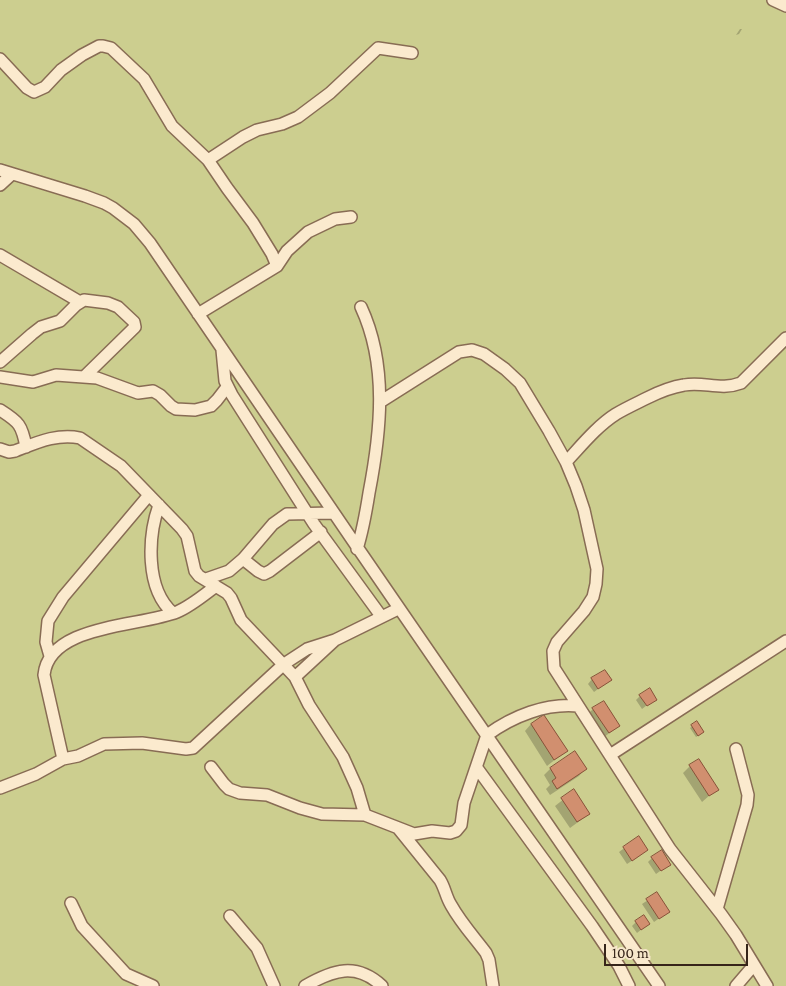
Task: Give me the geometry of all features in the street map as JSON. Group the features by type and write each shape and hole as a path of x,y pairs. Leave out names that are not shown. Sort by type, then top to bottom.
{"street":[{"path":"773,0 786,6"},
{"path":"0,58 27,88 34,92 45,87 61,70 82,55 99,46 108,47 123,58 144,79 172,126 208,160 253,222 277,266"},
{"path":"208,160 243,136 298,117 330,93 378,48 412,53"},
{"path":"0,170 85,196 113,208 134,224 150,243 332,513 659,986"},
{"path":"0,185 12,174"},
{"path":"198,314 277,266 287,251 308,232 335,219 351,217"},
{"path":"0,255 80,302"},
{"path":"0,362 41,327 60,321 80,302 90,300 118,306 136,324 85,376"},
{"path":"357,549 363,531 376,453 380,402 375,348 361,307"},
{"path":"566,462 601,426 616,414 676,386 686,384 731,387 741,383 786,338"},
{"path":"222,348 227,386 308,515 380,616"},
{"path":"380,402 459,352 472,350 484,354 520,383 566,462 576,486 584,510 597,569 593,597 584,611 557,642 553,651 554,668 670,849 736,935 767,986"},
{"path":"0,377 33,382 56,374 85,376 110,382 138,393 153,391 176,409 195,410 211,406 227,386"},
{"path":"0,410 20,424 23,429 26,447"},
{"path":"0,450 9,452 52,438 80,438 121,466 160,505 187,536 195,571 199,576 227,593 241,620 295,677 310,705 343,757 357,788 365,815"},
{"path":"50,656 46,642 48,622 63,596 149,495"},
{"path":"160,505 154,525 153,574 161,599 172,613"},
{"path":"206,579 229,571 243,559 279,518 294,513 308,515 332,513"},
{"path":"243,559 264,574 321,532"},
{"path":"63,759 44,675 45,665 50,656 75,637 184,609 216,586"},
{"path":"0,788 36,774 63,759 78,756 97,746 113,742 142,743 186,749 193,748 284,664 307,649 335,640 380,616 398,609"},
{"path":"295,677 335,640"},
{"path":"610,755 786,641"},
{"path":"211,767 229,789 240,793 267,795 300,808 322,814 365,815 414,834 432,830 450,833 456,831 461,825 464,803 487,735 497,728 532,712 554,705 578,706"},
{"path":"717,909 747,805 748,795 736,749"},
{"path":"477,768 592,926 619,966 629,986"},
{"path":"396,826 444,885 446,896 458,917 486,953 493,986"},
{"path":"71,903 82,926 126,974 153,986"},
{"path":"230,916 257,948 274,986"},
{"path":"736,986 754,965"},
{"path":"305,986 339,971 353,971 371,976 382,986"}],"green space":[{"path":"0,0 786,0 786,986 0,986"}],"building":[{"path":"605,670 612,680 598,689 591,678"},
{"path":"650,688 657,700 647,706 639,695"},
{"path":"604,701 620,726 609,733 592,708"},
{"path":"544,715 568,751 554,760 531,724"},
{"path":"697,721 704,732 698,736 691,725"},
{"path":"575,751 587,769 557,789 552,781 556,778 550,768"},
{"path":"699,759 719,790 709,796 689,765"},
{"path":"574,789 590,814 577,822 561,798"},
{"path":"639,836 648,850 632,861 623,847"},
{"path":"662,850 671,865 661,871 651,857"},
{"path":"657,892 670,912 659,919 646,899"},
{"path":"644,915 650,924 641,930 635,921"}]}
